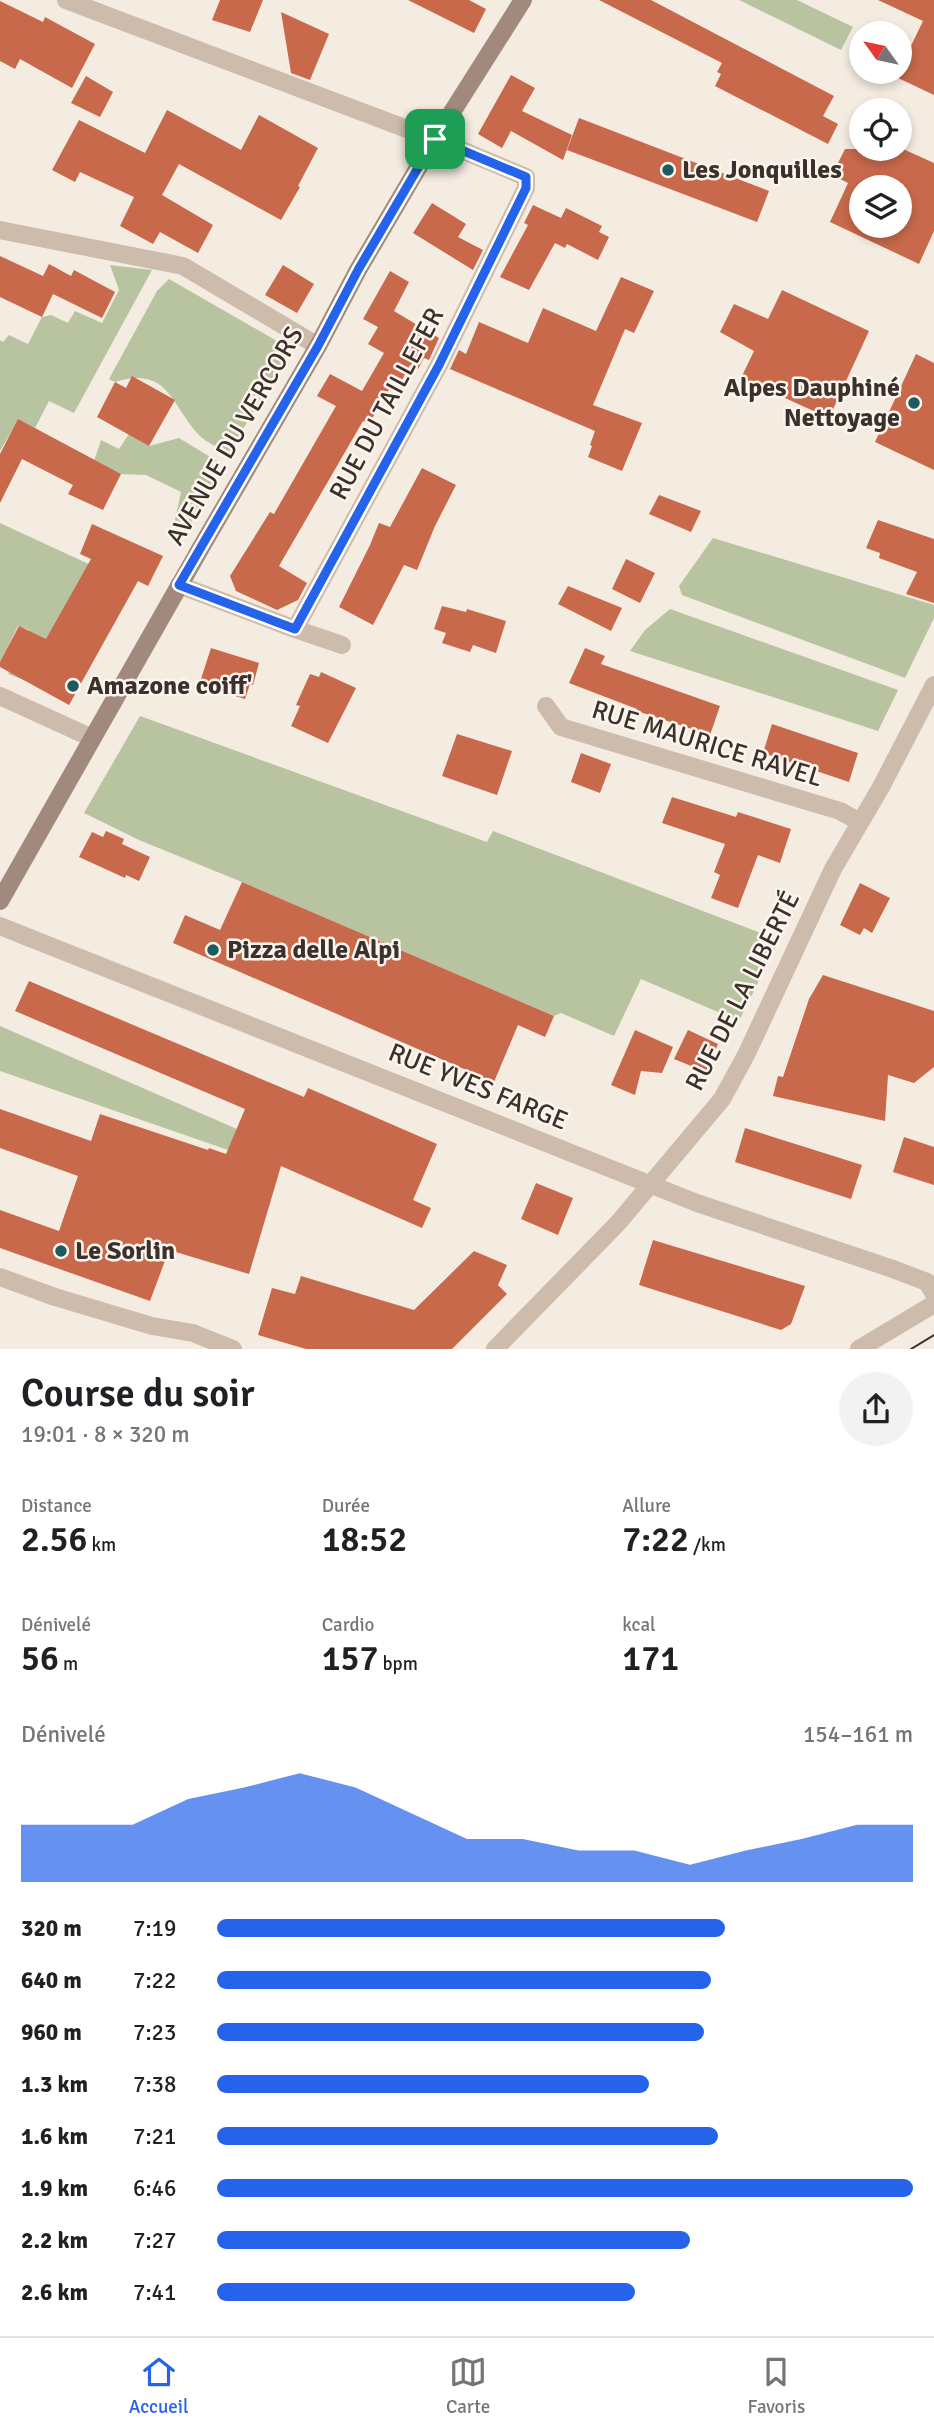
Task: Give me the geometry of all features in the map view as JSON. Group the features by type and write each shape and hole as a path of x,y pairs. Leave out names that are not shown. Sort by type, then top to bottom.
{"street":[{"path":"66,0 435,139"},
{"name":"AVENUE DU VERCORS","path":"0,901 318,346 358,270 435,139 523,0"},
{"name":"RUE DU TAILLEFER","path":"295,629 439,365 526,188 526,177 435,139"},
{"path":"0,230 183,266 318,346"},
{"path":"179,585 342,645"},
{"name":"RUE DE LA LIBERTÉ","path":"495,1349 618,1223 722,1099 738,1071 833,870 932,692"},
{"path":"0,696 92,738"},
{"name":"RUE MAURICE RAVEL","path":"546,706 561,727 841,811 860,822"},
{"name":"RUE YVES FARGE","path":"0,926 698,1203 927,1282 934,1294"},
{"path":"0,1277 55,1297 152,1326 193,1333 233,1349"},
{"path":"859,1349 934,1304"}],"green space":[{"path":"739,0 797,0 849,25 849,35 841,50"},
{"path":"110,265 152,270 74,413 49,401 35,428 18,420 0,451 0,340 3,342 9,335 28,344 42,317 51,315 68,323 75,311 102,323 119,290"},
{"path":"169,279 291,349 229,452 200,436 158,384 147,379 133,378 115,382 109,379 157,291"},
{"path":"129,434 149,446 179,438 222,464 187,530 174,525 181,492 146,475 121,474 94,461 101,440 119,449"},
{"path":"0,523 119,578 24,680 8,674 29,630 18,626 0,663"},
{"path":"713,538 934,605 934,618 905,678 682,595 679,586"},
{"path":"670,609 898,690 878,731 630,651 645,630"},
{"path":"140,716 487,842 493,831 779,940 739,1021 641,979 614,1036 561,1013 554,1016 139,840 84,813"},
{"path":"0,1026 237,1129 228,1150 0,1071"}],"building":[{"path":"220,0 263,0 250,32 212,20"},
{"path":"408,0 469,0 486,9 474,33"},
{"path":"599,0 651,0 834,96 823,116 838,124 828,144 715,86 721,74 717,72 722,63"},
{"path":"878,0 934,0 934,95 911,84 912,44 923,21"},
{"path":"0,1 43,22 45,17 95,44 72,88 20,59 15,69 0,61"},
{"path":"281,12 329,34 310,80 291,73"},
{"path":"511,75 535,88 522,111 572,135 563,160 511,131 502,148 478,134"},
{"path":"86,76 113,92 100,117 71,103"},
{"path":"167,110 241,150 259,115 318,148 281,220 179,164 162,195 213,225 198,253 160,232 153,244 120,226 134,197 80,172 75,182 52,170 79,120 145,153"},
{"name":"Les Jonquilles","path":"579,118 769,191 757,222 567,150"},
{"path":"845,149 849,149 849,161 912,161 912,153 934,163 934,231 919,264 864,238 912,238 912,175 849,175 849,231 830,222 848,183 832,175"},
{"path":"432,203 466,224 458,237 483,250 473,270 413,233"},
{"path":"533,205 561,218 566,208 602,226 599,232 609,237 598,260 567,244 565,248 555,243 529,290 500,277 528,225 524,223"},
{"path":"0,256 43,276 49,264 71,276 74,270 115,292 102,318 53,294 42,317 0,297"},
{"path":"283,265 314,284 297,313 265,295"},
{"path":"390,271 409,282 394,311 439,338 429,360 424,358 418,369 410,365 401,382 395,379 369,424 363,421 279,566 307,583 298,600 277,610 236,591 230,576 270,512 274,514 336,406 317,396 330,374 362,391 384,353 368,344 378,327 363,319"},
{"path":"621,277 654,291 634,333 625,329 593,405 642,423 622,471 588,457 595,431 450,369 459,350 466,354 479,322 528,343 543,308 596,331"},
{"path":"782,290 869,331 829,418 741,378 754,351 720,332 734,304 768,319"},
{"name":"Alpes Dauphiné Nettoyage","path":"916,354 934,363 934,470 875,442"},
{"path":"132,376 175,400 149,446 97,417 115,382 126,388"},
{"path":"18,419 121,474 103,510 68,494 73,485 22,459 0,503 0,454"},
{"path":"422,468 456,485 417,570 404,565 373,625 339,607 379,523 390,527"},
{"path":"659,495 701,511 691,532 649,514"},
{"path":"878,520 934,539 934,603 906,594 917,572 879,558 880,553 866,548"},
{"path":"92,524 163,556 148,586 138,581 69,705 0,667 0,662 19,626 46,639 91,559 80,554"},
{"path":"626,559 655,573 640,603 612,589"},
{"path":"568,586 622,608 611,631 558,604"},
{"path":"442,606 466,612 467,609 506,621 496,653 473,645 470,652 442,643 446,633 434,629"},
{"path":"211,648 259,663 253,685 250,684 245,699 199,685"},
{"path":"585,648 605,656 601,664 720,706 710,735 637,711 569,683"},
{"path":"321,672 356,688 328,743 291,726 300,706 296,705 310,674 319,677"},
{"path":"772,724 858,753 849,782 763,753"},
{"path":"457,734 512,751 497,795 442,776"},
{"path":"581,753 611,764 600,793 571,782"},
{"path":"672,797 736,817 738,812 791,829 780,863 758,855 738,908 711,898 720,875 714,872 725,844 662,823"},
{"path":"106,831 124,839 122,844 150,857 139,881 126,875 125,878 79,857 92,832 103,837"},
{"path":"242,882 554,1016 545,1037 518,1025 494,1082 173,943 185,915 220,930"},
{"path":"860,883 890,898 872,933 864,928 860,935 840,925"},
{"path":"823,975 934,1011 934,1067 914,1083 888,1075 885,1121 773,1096 778,1076 783,1077 809,999"},
{"path":"29,981 304,1097 308,1088 437,1144 413,1200 431,1208 422,1228 281,1166 249,1274 169,1250 150,1301 0,1248 0,1210 59,1231 78,1176 0,1148 0,1109 91,1141 100,1114 226,1154 245,1109 15,1011"},
{"path":"635,1030 673,1047 662,1073 641,1071 635,1095 611,1085"},
{"path":"688,1030 718,1044 706,1072 674,1059"},
{"path":"745,1128 862,1165 851,1199 735,1162"},
{"path":"904,1137 934,1147 934,1185 893,1172"},
{"path":"536,1183 573,1198 558,1235 521,1219"},
{"path":"653,1240 805,1286 791,1324 781,1330 639,1285"},
{"path":"474,1251 507,1265 498,1285 507,1294 452,1349 306,1349 258,1335 272,1288 295,1294 301,1276 414,1310"}],"tram line":[{"path":"911,1349 934,1335"}],"place":[{"name":"Les Jonquilles","path":"668,170"},
{"name":"Alpes Dauphiné Nettoyage","path":"914,403"},
{"name":"Amazone coiff'","path":"73,686"},
{"name":"Pizza delle Alpi","path":"213,950"},
{"name":"Le Sorlin","path":"61,1251"}],"route":[{"path":"435,139 526,177 526,188 439,365 295,629 179,585 435,139"}]}
